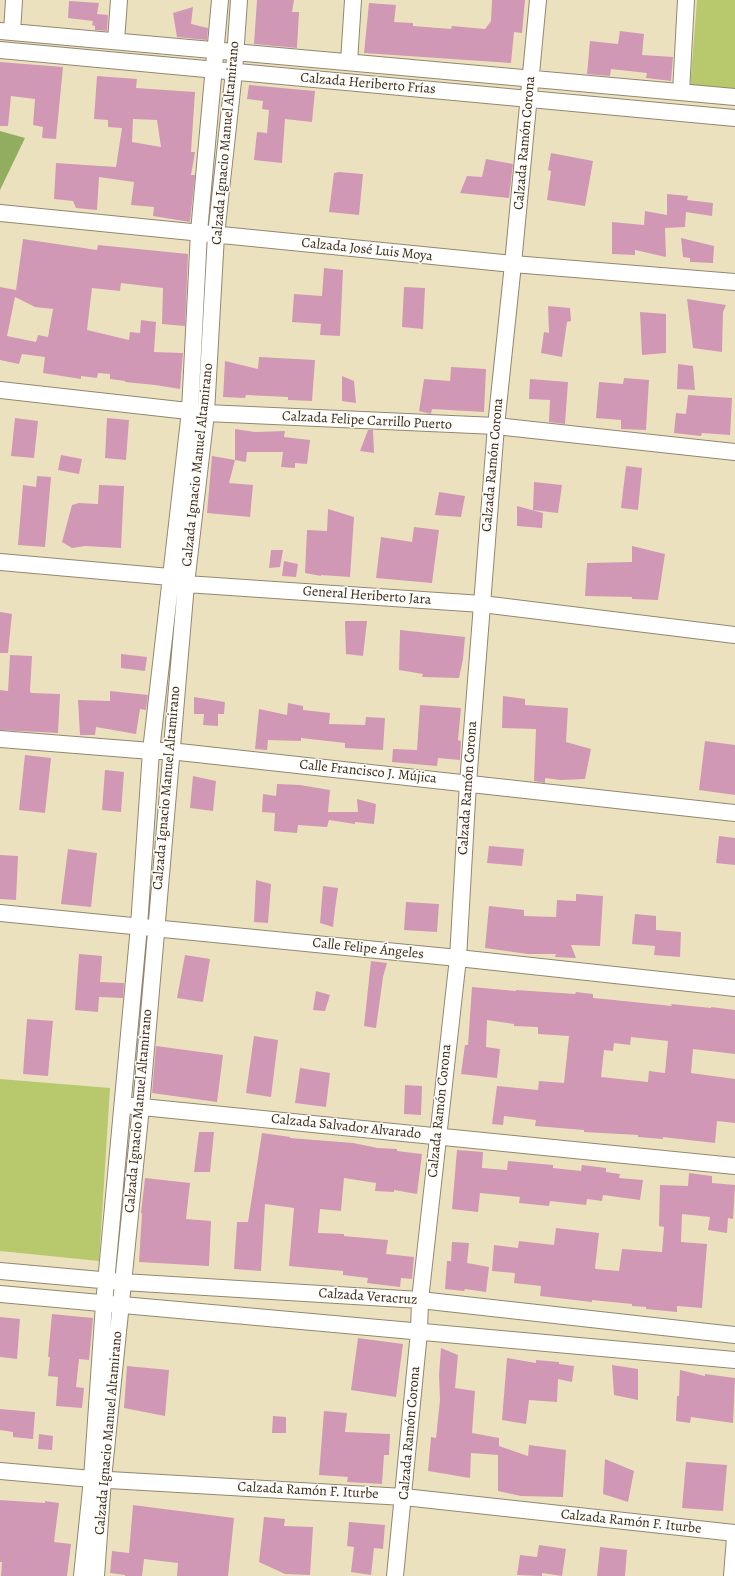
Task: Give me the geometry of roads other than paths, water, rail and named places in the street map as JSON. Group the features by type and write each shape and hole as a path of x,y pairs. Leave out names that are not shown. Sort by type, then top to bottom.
{"street":[{"path":"6,31 14,0"},
{"path":"116,41 119,0"},
{"name":"Calzada Ignacio Manuel Altamirano","path":"96,1576 104,1304 139,926 151,751 190,410 199,232 220,0"},
{"name":"Calzada Ignacio Manuel Altamirano","path":"82,1576 98,1479 121,1305 141,1107 170,751 186,584 206,413 216,235 234,72 239,0"},
{"path":"348,62 353,0"},
{"name":"Calzada Ramón Corona","path":"395,1576 404,1497 419,1332 420,1300 437,1136 458,958 468,783 496,426 538,0"},
{"path":"681,92 686,0"},
{"name":"Calzada Heriberto Frías","path":"6,31 735,97"},
{"name":"Calzada Heriberto Frías","path":"0,50 735,118"},
{"name":"Calzada José Luis Moya","path":"0,213 513,264 735,282"},
{"name":"Calzada Felipe Carrillo Puerto","path":"0,390 190,410 206,413 496,426 735,452"},
{"name":"General Heriberto Jara","path":"0,562 170,577 186,584 482,604 735,635"},
{"name":"Calle Francisco J. Mújica","path":"0,739 151,751 170,751 735,812"},
{"name":"Calle Felipe Ángeles","path":"0,913 458,958 735,988"},
{"name":"Calzada Salvador Alvarado","path":"123,1106 735,1166"},
{"name":"Calzada Veracruz","path":"0,1271 123,1282 420,1300 735,1335"},
{"name":"Calzada Veracruz","path":"0,1294 735,1360"},
{"name":"Calzada Ramón F. Iturbe","path":"0,1471 98,1479 404,1497 735,1533"},
{"path":"732,1576 735,1538"}]}
